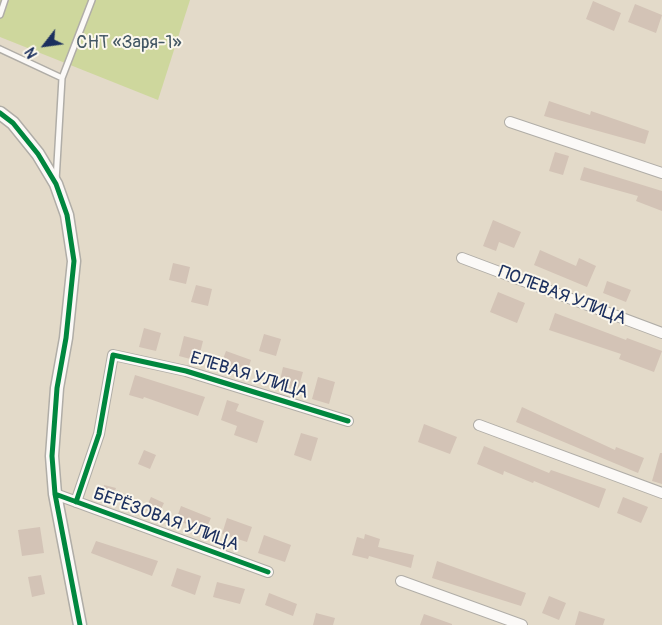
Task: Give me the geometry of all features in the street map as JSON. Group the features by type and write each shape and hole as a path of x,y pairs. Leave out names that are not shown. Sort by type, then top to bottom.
{"street":[{"path":"0,113 13,123 38,154 56,184 67,215 74,261 66,338 57,388 52,456 55,494 80,625"},
{"path":"510,122 662,173"},
{"name":"ПОЛЕВАЯ УЛИЦА","path":"462,258 662,334"},
{"name":"ЕЛЕВАЯ УЛИЦА","path":"76,502 99,434 113,355 186,370 348,421"},
{"path":"479,425 662,493"},
{"name":"БЕРЁЗОВАЯ УЛИЦА","path":"55,494 268,572"},
{"path":"402,581 522,625"}],"lane":[{"path":"0,15 5,0"},
{"path":"56,184 62,78 92,0"},
{"path":"0,49 62,78"}],"green space":[{"name":"СНТ «Заря-1»","path":"0,0 190,0 158,100 0,37"}],"building":[{"path":"593,1 621,13 614,31 586,19"},
{"path":"635,4 662,15 656,33 628,22"},
{"path":"549,101 590,115 591,111 649,131 645,144 544,116"},
{"path":"555,152 569,156 563,175 549,171"},
{"path":"584,167 662,191 662,211 636,201 638,196 580,180"},
{"path":"493,220 521,232 514,248 499,242 496,251 483,246"},
{"path":"540,250 576,266 579,258 596,266 587,287 534,265"},
{"path":"173,263 190,267 186,284 169,280"},
{"path":"607,281 631,290 626,302 603,293"},
{"path":"196,285 212,289 208,306 191,302"},
{"path":"498,292 525,303 517,323 490,312"},
{"path":"555,313 626,340 627,338 662,351 654,372 619,359 621,354 549,330"},
{"path":"144,328 161,333 156,351 139,347"},
{"path":"264,334 281,339 276,356 259,351"},
{"path":"184,336 203,341 198,361 179,356"},
{"path":"226,351 251,360 246,375 220,367"},
{"path":"283,367 303,372 298,390 279,385"},
{"path":"135,375 205,397 198,416 144,397 143,399 129,395"},
{"path":"318,377 335,382 329,404 312,399"},
{"path":"227,400 239,404 236,411 264,421 257,443 234,435 237,426 221,420"},
{"path":"522,407 615,450 616,447 644,458 638,473 516,422"},
{"path":"424,424 457,437 450,454 418,442"},
{"path":"301,433 318,438 311,461 294,455"},
{"path":"484,446 549,473 551,470 606,489 599,508 534,481 533,483 504,471 503,475 477,464"},
{"path":"144,450 156,455 150,469 138,464"},
{"path":"660,453 662,453 662,484 652,481"},
{"path":"104,485 116,488 110,504 99,500"},
{"path":"151,497 164,503 158,515 145,510"},
{"path":"623,497 648,507 641,523 617,513"},
{"path":"181,506 211,518 205,531 176,520"},
{"path":"227,518 252,527 247,542 222,534"},
{"path":"40,527 44,553 22,556 18,530"},
{"path":"365,534 380,539 378,547 414,555 411,568 369,556 368,559 352,555 357,537 364,539"},
{"path":"264,535 291,545 285,562 258,553"},
{"path":"96,541 158,561 152,576 91,553"},
{"path":"437,561 526,593 521,606 432,578"},
{"path":"177,568 201,576 195,595 171,586"},
{"path":"41,575 45,594 32,597 28,577"},
{"path":"217,582 245,589 240,604 213,597"},
{"path":"269,593 297,604 293,616 265,605"},
{"path":"549,596 566,603 559,620 542,613"},
{"path":"579,611 605,619 603,625 575,625"},
{"path":"316,613 335,618 333,625 313,625"},
{"path":"424,614 452,624 452,625 420,625"}],"cycle path":[{"path":"0,113 13,123 38,154 56,184 67,215 74,261 66,338 57,388 52,456 55,494 80,625"},
{"path":"76,502 99,434 113,355 186,371 348,421"},
{"path":"55,494 268,572"}]}
